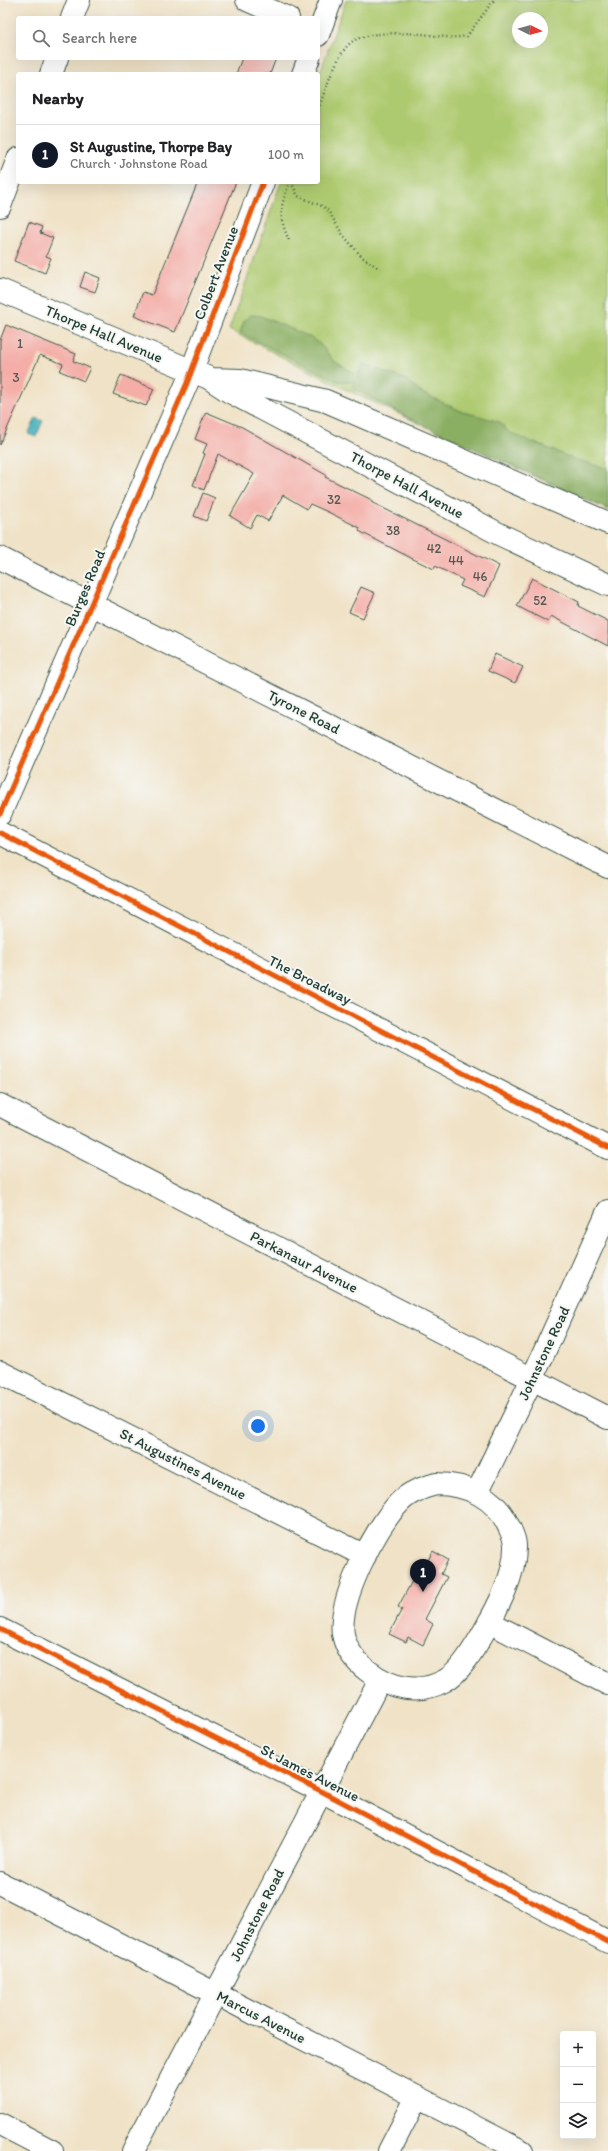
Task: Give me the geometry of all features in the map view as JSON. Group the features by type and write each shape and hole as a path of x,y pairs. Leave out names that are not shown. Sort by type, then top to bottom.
{"street":[{"path":"73,16 79,0"},
{"path":"247,0 283,16"},
{"path":"320,27 331,0"},
{"path":"52,72 56,60"},
{"path":"304,72 308,60"},
{"path":"0,206 16,164"},
{"name":"Colbert Avenue","path":"200,375 262,184"},
{"name":"Thorpe Hall Avenue","path":"0,290 200,375 501,535 608,585"},
{"name":"Thorpe Hall Avenue","path":"200,375 240,380 326,401 608,523"},
{"name":"Burges Road","path":"0,814 91,604 200,375"},
{"name":"Tyrone Road","path":"0,558 608,867"},
{"name":"The Broadway","path":"0,833 608,1148"},
{"name":"Parkanaur Avenue","path":"0,1105 608,1418"},
{"name":"Johnstone Road","path":"478,1493 532,1379 608,1211"},
{"name":"St Augustines Avenue","path":"0,1372 365,1556"},
{"path":"436,1484 450,1484 467,1488 478,1493 500,1511 507,1522 515,1543 511,1569 502,1594 489,1622 466,1659 446,1680 434,1686 406,1689 380,1680 358,1662 348,1649 343,1635 342,1623 345,1606 365,1556 398,1504 421,1488 436,1484"},
{"path":"489,1622 608,1684"},
{"name":"St James Avenue","path":"0,1629 321,1791 608,1942"},
{"name":"Johnstone Road","path":"133,2151 380,1680"},
{"name":"Marcus Avenue","path":"0,1882 522,2151"},
{"path":"389,2151 417,2097"},
{"path":"0,2124 52,2151"}],"path":[{"path":"320,104 337,62 344,50 352,42 369,36 384,34 407,33 459,38 467,36 494,0"},
{"path":"289,240 282,219 280,207 290,184"},
{"path":"292,184 298,196 324,207 330,212 343,235 362,257 380,268"}],"green space":[{"path":"346,0 608,0 608,510 351,392 229,330 280,184 320,184 320,72"},
{"path":"251,315 261,316 308,336 321,345 334,361 354,373 353,382 337,381 240,333 244,321"},
{"path":"363,364 407,380 420,392 461,411 500,422 508,432 574,459 608,469 608,509 423,425 352,388"}],"water":[{"path":"36,418 43,421 36,437 28,434"}],"building":[{"path":"241,60 275,60 271,72 237,72"},
{"path":"197,184 235,184 175,332 134,316 143,292 152,295"},
{"path":"29,222 42,227 40,233 53,238 46,256 51,258 45,273 14,261"},
{"path":"85,272 100,278 95,292 80,287"},
{"path":"6,325 76,354 73,361 90,368 84,381 60,371 63,364 40,355 0,445 0,340"},
{"path":"121,375 154,389 146,406 113,394"},
{"path":"206,412 242,427 326,475 325,477 372,500 371,502 499,566 485,597 460,586 463,580 435,566 434,569 409,557 359,531 360,528 328,512 310,504 307,509 283,495 268,521 257,515 250,528 230,516 254,474 218,454 204,490 193,485 205,454 203,453 207,444 195,439"},
{"path":"203,493 215,498 206,521 194,516"},
{"path":"532,578 579,602 578,606 608,621 608,646 551,616 548,622 517,606"},
{"path":"361,587 375,593 363,618 349,612"},
{"path":"495,654 523,667 515,683 488,671"},
{"path":"433,1551 448,1560 441,1574 447,1577 425,1619 433,1624 423,1645 408,1637 406,1642 389,1634 402,1609 398,1607 423,1561 426,1564"}],"cycle path":[{"path":"0,814 187,383 262,184"},
{"path":"0,833 608,1148"},
{"path":"0,1629 321,1791 608,1942"}],"place":[{"name":"St Augustine, Thorpe Bay","path":"423,1592"}]}
